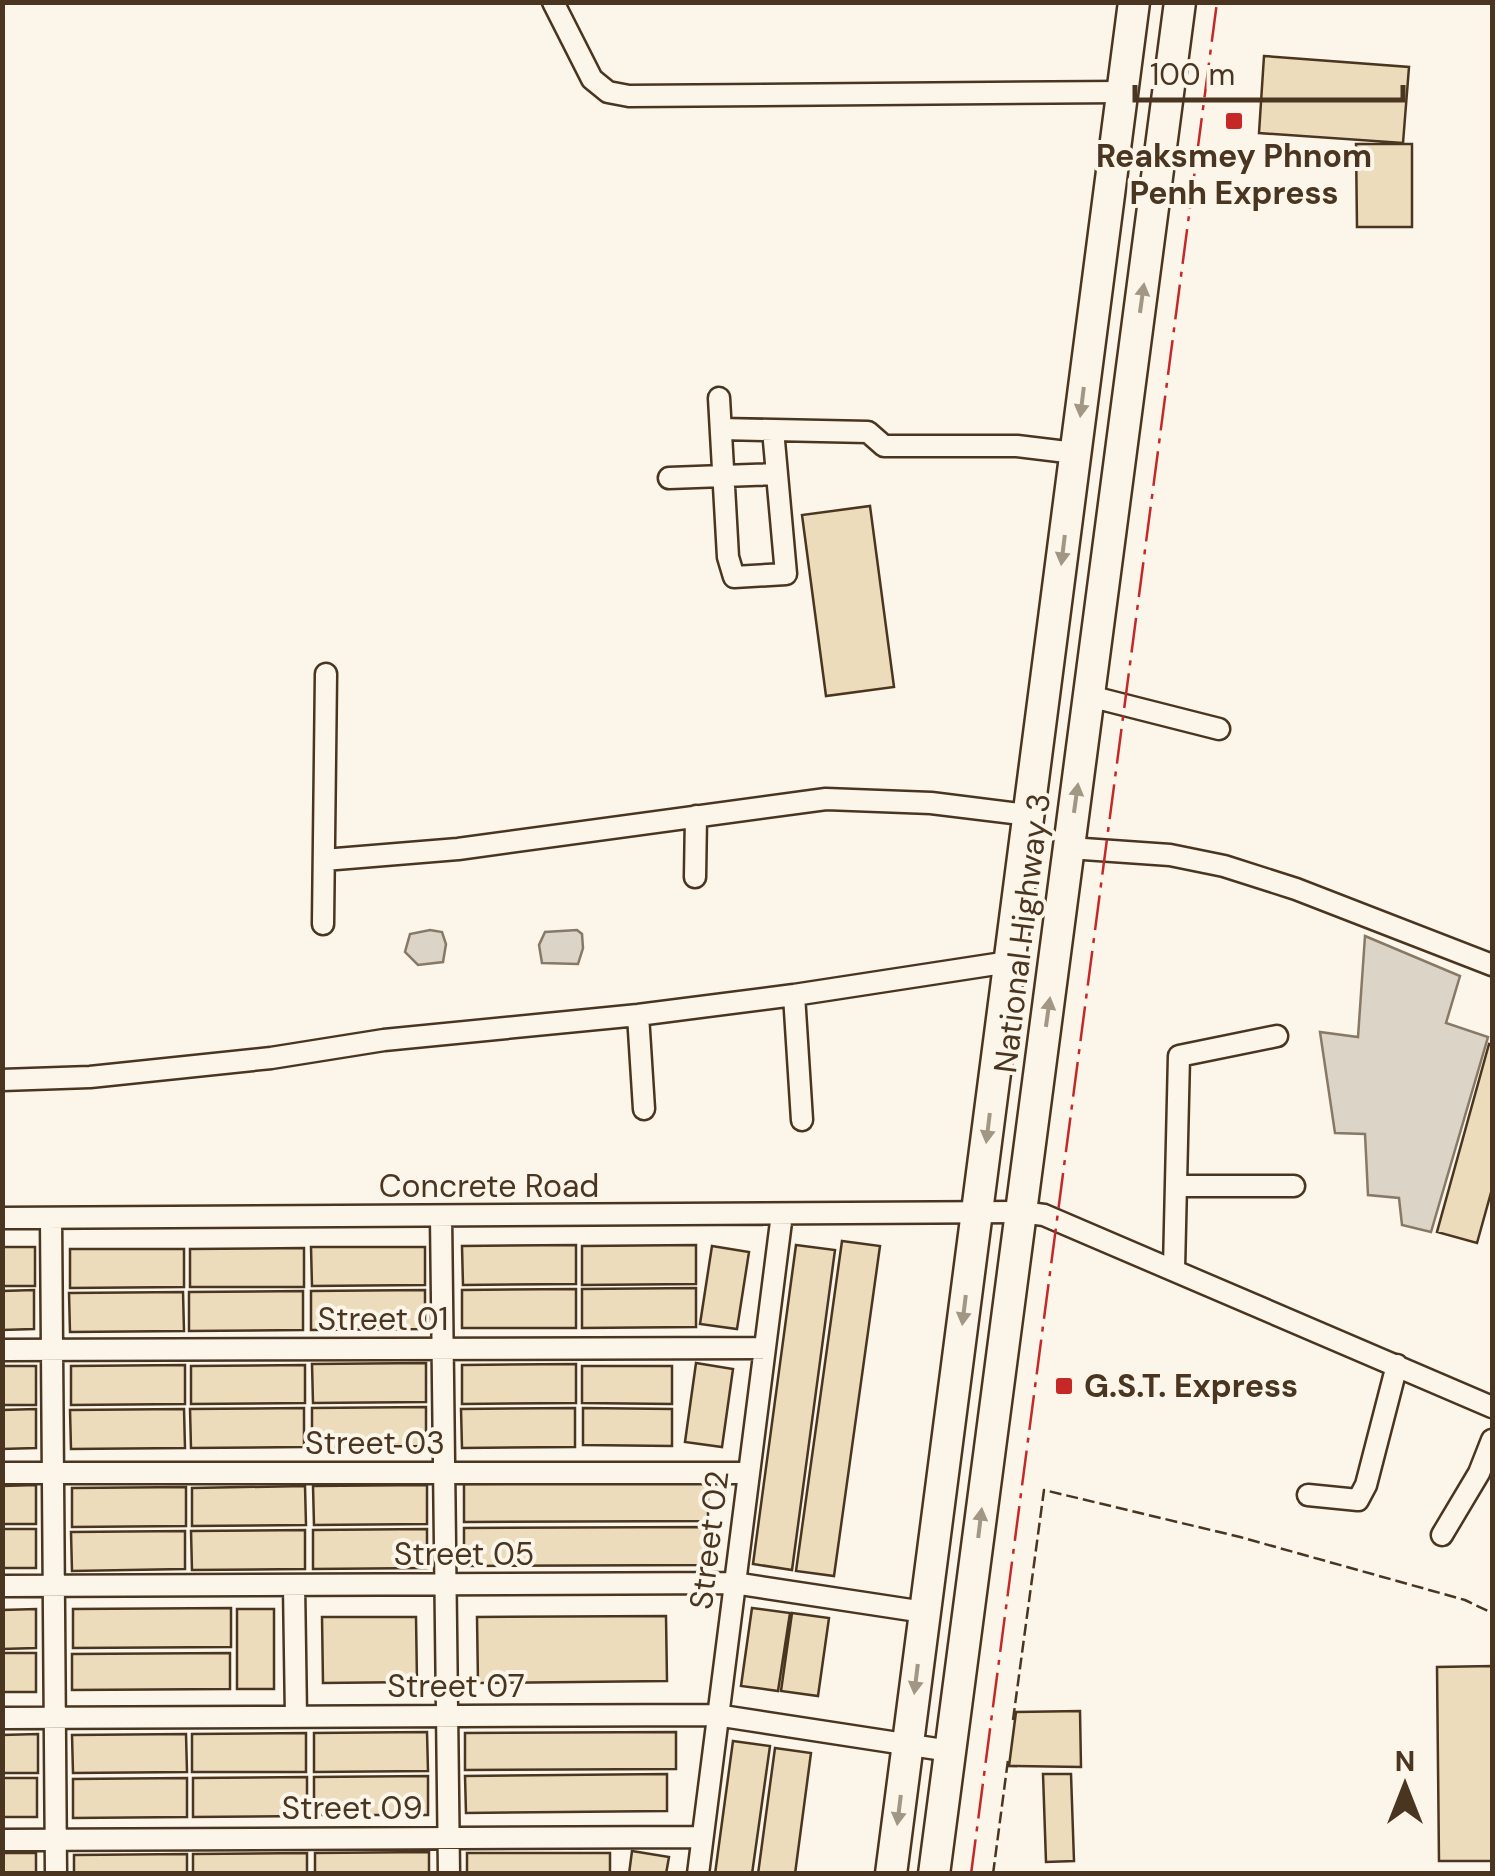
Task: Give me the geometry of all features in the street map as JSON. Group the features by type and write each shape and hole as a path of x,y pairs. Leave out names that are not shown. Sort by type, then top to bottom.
{"highway":[{"name":"National Highway 3","path":"891,1874 1134,2"},
{"name":"National Highway 3","path":"934,1874 1180,2"}],"street":[{"path":"554,2 592,79 608,92 629,96 1122,92"},
{"path":"719,398 728,557 734,577 786,574 772,430"},
{"path":"721,429 868,432 884,446 1017,446 1075,453"},
{"path":"669,478 777,474"},
{"path":"323,924 326,674"},
{"path":"1089,696 1219,729"},
{"path":"324,860 458,849 826,799 930,803 1028,815"},
{"path":"695,877 696,816"},
{"path":"1069,848 1170,855 1224,866 1296,889 1492,965"},
{"path":"2,1080 108,1075 271,1058 384,1040 638,1015 794,996 1009,962"},
{"path":"794,996 802,1120"},
{"path":"638,1015 644,1109"},
{"path":"1174,1268 1179,1056 1278,1036"},
{"path":"1178,1186 1294,1186"},
{"name":"Concrete Road","path":"2,1218 1021,1212 1044,1215 1174,1268 1492,1408"},
{"name":"Street 02","path":"698,1874 782,1214"},
{"path":"441,1216 449,1874"},
{"path":"51,1218 56,1874"},
{"name":"Street 01","path":"2,1350 764,1348"},
{"path":"1308,1495 1358,1500 1366,1486 1397,1365"},
{"path":"1442,1535 1492,1440"},
{"name":"Street 03","path":"2,1473 748,1473"},
{"name":"Street 05","path":"2,1586 734,1583 924,1612"},
{"path":"294,1585 296,1717"},
{"name":"Street 07","path":"2,1718 716,1715 950,1751"},
{"name":"Street 09","path":"2,1840 702,1837"}],"shaded area":[{"path":"577,930 582,934 583,948 578,964 542,963 539,945 545,932"},
{"path":"442,932 446,944 443,962 418,965 405,952 410,934"},
{"path":"1365,936 1460,976 1446,1023 1488,1037 1431,1232 1402,1225 1399,1198 1368,1195 1365,1134 1335,1133 1320,1032 1358,1037"}],"building":[{"path":"1264,56 1409,67 1403,143 1259,133"},
{"path":"1356,144 1412,144 1412,227 1357,227"},
{"path":"870,506 894,687 826,696 802,515"},
{"path":"1489,1044 1492,1189 1477,1243 1437,1232"},
{"path":"842,1241 880,1246 834,1576 796,1571"},
{"path":"576,1245 576,1284 463,1285 462,1246"},
{"path":"696,1245 696,1284 582,1285 582,1246"},
{"path":"796,1245 835,1250 792,1570 753,1564"},
{"path":"712,1246 749,1252 737,1329 700,1324"},
{"path":"2,1247 35,1247 35,1286 2,1286"},
{"path":"311,1247 425,1247 425,1285 312,1286"},
{"path":"304,1248 304,1287 190,1287 190,1249"},
{"path":"70,1249 184,1249 184,1287 70,1288"},
{"path":"696,1288 696,1327 582,1328 582,1289"},
{"path":"576,1289 576,1328 462,1328 462,1290"},
{"path":"34,1290 34,1329 2,1330 2,1291"},
{"path":"425,1290 425,1329 311,1330 311,1291"},
{"path":"303,1291 303,1330 189,1331 189,1292"},
{"path":"183,1292 184,1331 70,1332 69,1293"},
{"path":"426,1363 426,1402 313,1403 312,1364"},
{"path":"696,1363 733,1369 722,1447 685,1442"},
{"path":"576,1364 576,1403 462,1404 462,1365"},
{"path":"185,1365 185,1404 71,1405 71,1366"},
{"path":"305,1365 305,1403 191,1404 191,1366"},
{"path":"2,1366 36,1366 36,1405 2,1405"},
{"path":"582,1366 672,1366 672,1404 582,1403"},
{"path":"426,1407 426,1446 312,1447 312,1408"},
{"path":"304,1408 304,1447 191,1448 190,1409"},
{"path":"575,1408 575,1447 462,1448 461,1409"},
{"path":"583,1408 672,1409 672,1446 583,1445"},
{"path":"36,1409 36,1448 2,1449 2,1410"},
{"path":"184,1409 185,1448 71,1449 70,1410"},
{"path":"708,1483 708,1521 464,1522 464,1484"},
{"path":"36,1485 36,1524 2,1524 2,1486"},
{"path":"427,1485 427,1524 314,1525 313,1486"},
{"path":"305,1486 306,1525 192,1526 192,1488"},
{"path":"186,1487 186,1526 72,1527 72,1488"},
{"path":"709,1527 709,1565 464,1566 464,1528"},
{"path":"2,1529 36,1529 36,1568 2,1568"},
{"path":"427,1529 427,1568 313,1569 313,1530"},
{"path":"305,1530 305,1569 192,1570 191,1531"},
{"path":"185,1531 185,1569 72,1571 71,1532"},
{"path":"231,1608 231,1647 73,1648 73,1609"},
{"path":"752,1608 790,1613 778,1691 741,1686"},
{"path":"36,1609 36,1648 2,1649 2,1610"},
{"path":"237,1609 274,1609 274,1689 237,1689"},
{"path":"792,1613 829,1618 818,1696 781,1691"},
{"path":"666,1616 667,1681 478,1683 477,1617"},
{"path":"322,1617 416,1617 417,1682 323,1683"},
{"path":"2,1653 36,1653 36,1692 2,1692"},
{"path":"230,1653 230,1689 72,1690 72,1654"},
{"path":"1492,1666 1492,1861 1439,1861 1437,1667"},
{"path":"1080,1711 1081,1767 1009,1766 1016,1712"},
{"path":"427,1732 428,1771 314,1772 314,1733"},
{"path":"676,1732 676,1769 465,1770 465,1733"},
{"path":"306,1733 306,1772 192,1772 192,1734"},
{"path":"38,1734 38,1773 2,1773 2,1735"},
{"path":"186,1734 187,1772 73,1773 72,1735"},
{"path":"733,1741 770,1746 752,1874 715,1874"},
{"path":"775,1748 811,1753 795,1874 758,1874"},
{"path":"667,1774 667,1811 466,1813 465,1776"},
{"path":"1043,1774 1071,1774 1074,1861 1046,1862"},
{"path":"428,1776 428,1815 314,1815 314,1777"},
{"path":"307,1777 307,1816 193,1817 193,1778"},
{"path":"2,1778 37,1778 37,1817 2,1817"},
{"path":"187,1778 187,1817 73,1818 73,1779"},
{"path":"632,1851 669,1857 666,1874 629,1874"},
{"path":"429,1852 429,1874 315,1874 315,1853"},
{"path":"2,1853 36,1853 36,1874 2,1874"},
{"path":"307,1853 307,1874 193,1874 193,1854"},
{"path":"467,1853 610,1853 610,1874 467,1874"},
{"path":"187,1854 187,1874 74,1874 74,1855"}],"fence":[{"path":"1013,1720 1044,1490 1240,1537 1465,1600 1492,1613"},
{"path":"993,1874 1008,1760"}],"power":[{"path":"971,1874 1217,2"}],"place":[{"name":"Reaksmey Phnom Penh Express","path":"1234,121"},
{"name":"G.S.T. Express","path":"1064,1386"}]}
